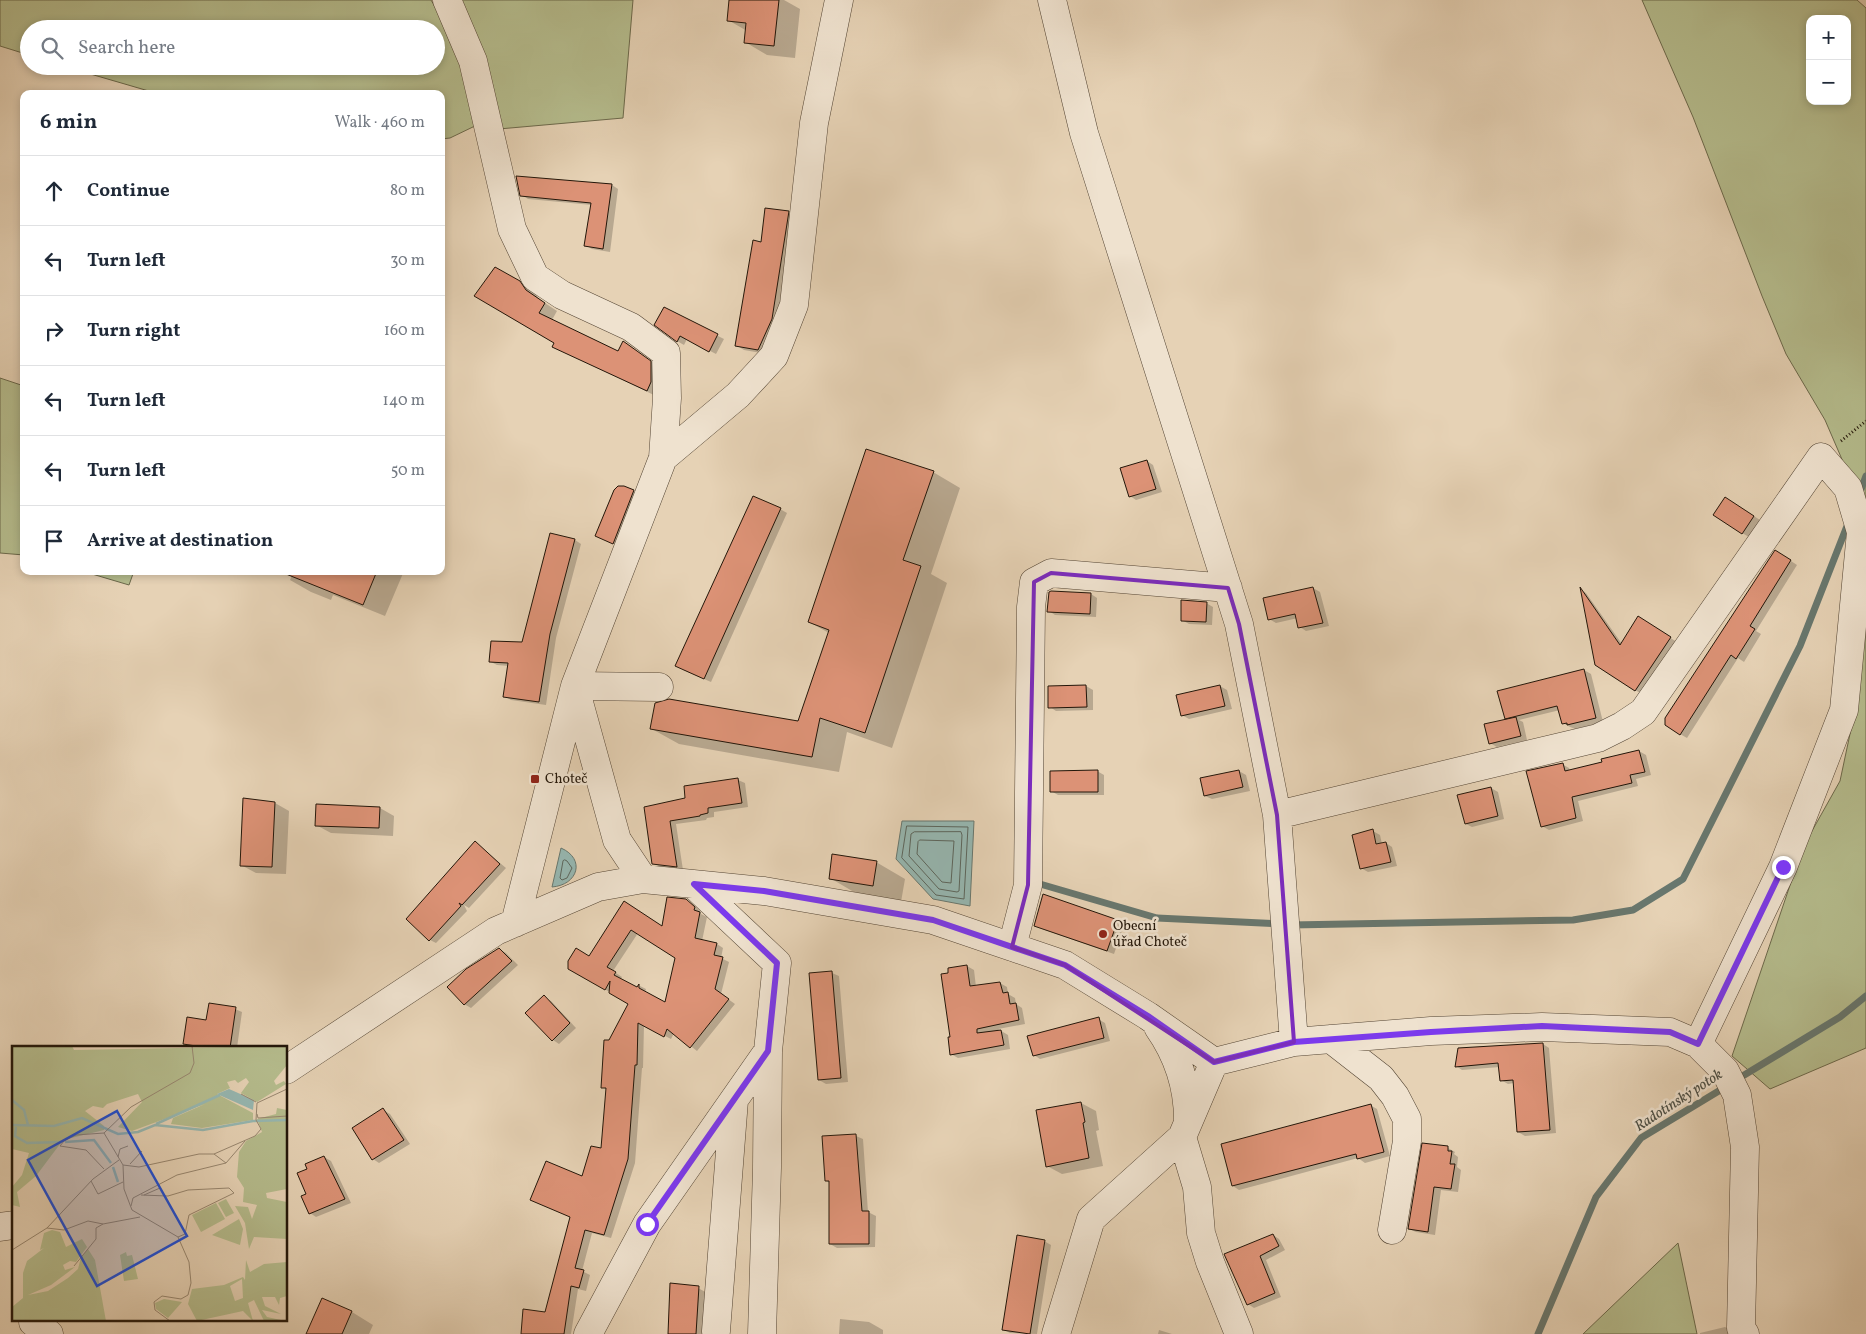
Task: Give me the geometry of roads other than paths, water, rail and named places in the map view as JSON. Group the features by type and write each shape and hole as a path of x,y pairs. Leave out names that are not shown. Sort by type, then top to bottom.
{"street":[{"path":"447,0 473,61 512,229 535,277 562,295 631,327 666,353 667,398 663,458 574,686 515,923"},
{"path":"663,458 738,395 774,356 794,305 814,123 839,0"},
{"path":"1052,0 1084,133 1239,624 1278,815 1294,1042"},
{"path":"1278,815 1598,738 1622,726 1643,712 1821,457 1848,488 1861,532 1844,710 1783,867 1698,1044"},
{"path":"1012,947 1028,885 1031,606 1034,582 1051,573 1228,588"},
{"path":"574,686 659,687"},
{"path":"574,686 617,840 643,879"},
{"path":"288,1069 496,931 598,887 643,879 764,891 933,920 1065,965 1148,1016 1214,1062 1294,1042 1431,1032 1542,1026 1670,1032 1698,1044 1725,1071 1738,1095 1745,1147 1741,1328 1744,1334"},
{"path":"694,884 777,963 768,1051 768,1168 762,1334"},
{"path":"1148,1016 1160,1028 1175,1055 1183,1079 1188,1106 1185,1131 1197,1187 1201,1233 1210,1262 1239,1334"},
{"path":"1331,1039 1381,1078 1395,1096 1407,1118 1408,1141 1392,1230"},
{"path":"588,1334 647,1224 768,1051"},
{"path":"1056,1334 1091,1219 1185,1131 1214,1062"},
{"path":"716,1331 735,1098"},
{"path":"33,1322 49,1334"}],"water":[{"path":"902,821 974,821 970,906 933,899 896,859"},
{"path":"561,848 574,858 576,871 568,882 552,887"}],"waterway":[{"path":"1859,495 1866,476"},
{"path":"1291,925 1573,920 1633,910 1683,879 1800,646 1849,521"},
{"path":"1040,884 1157,918 1280,924"},
{"name":"Radotínský potok","path":"1736,1080 1840,1017 1866,996"},
{"name":"Radotínský potok","path":"1538,1334 1596,1197 1641,1138 1727,1086"}],"place":[{"name":"Choteč","path":"535,779"},
{"name":"Obecní úřad Choteč","path":"1103,934"}]}
